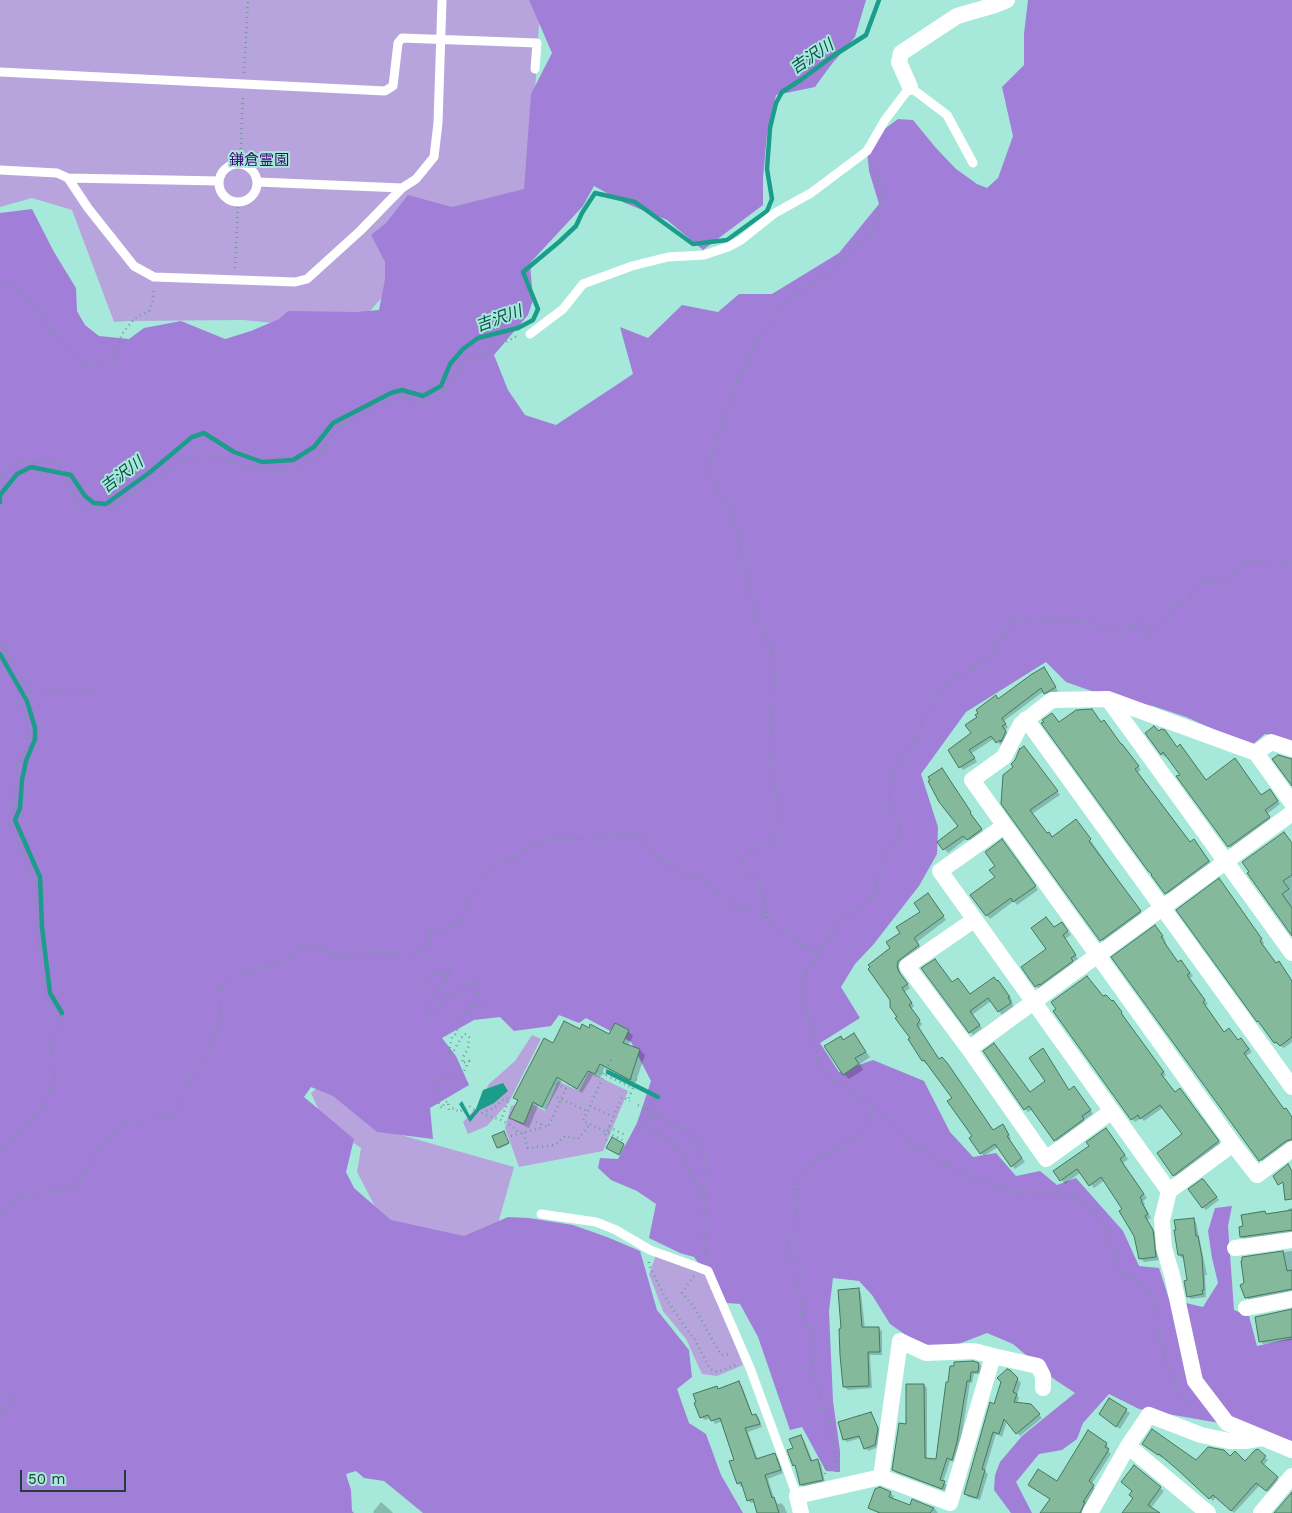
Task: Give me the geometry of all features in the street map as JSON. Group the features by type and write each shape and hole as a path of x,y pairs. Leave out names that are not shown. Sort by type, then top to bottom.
{"street":[{"path":"910,87 898,62 901,53 957,16 995,6 1007,0"},
{"path":"1108,699 1292,953"},
{"path":"1292,803 1256,753 1108,699 1052,700 1021,724 1004,757 972,780 1233,1144 1258,1175 1292,1149"},
{"path":"1026,719 1292,1087"},
{"path":"1256,753 1271,742 1292,749"},
{"path":"969,1049 1292,813"},
{"path":"1004,826 940,871 1169,1191"},
{"path":"974,920 908,966 1046,1158 1112,1111"},
{"path":"1233,1144 1169,1191 1162,1220 1164,1248 1172,1275 1195,1381 1227,1423 1292,1450"},
{"path":"1235,1248 1292,1240"},
{"path":"1246,1308 1292,1299"},
{"path":"881,1477 900,1341 926,1353 974,1351 1038,1366 1043,1376 1043,1388"},
{"path":"801,1513 797,1496 881,1477 950,1503 993,1356"},
{"path":"1090,1513 1128,1446 1149,1415 1201,1435 1229,1441 1247,1441 1263,1438"},
{"path":"1128,1446 1208,1513"},
{"path":"1261,1513 1292,1476"}],"lane":[{"path":"68,178 88,208 134,266 154,277 295,282 306,279 360,231 402,188 416,178 434,157 438,124 442,0"},
{"path":"0,72 385,91 393,86 398,43 402,38 538,42 535,69"},
{"path":"530,334 563,309 583,284 632,266 668,257 704,255 728,247 741,240 775,213 811,193 867,151 885,120 910,87 947,115 973,164"},
{"path":"240,164 248,166 253,170 258,182 257,189 251,198 238,203 232,202 222,194 218,181 220,174 226,167 240,164"},
{"path":"0,170 57,173 68,178 218,181"},
{"path":"258,182 402,188"},
{"path":"541,1214 596,1222 616,1230 650,1250 704,1269 747,1361 797,1496"}],"path":[{"path":"767,918 759,880 741,866 747,851 774,843 779,814 770,751 774,695 773,654 757,621 748,573 732,515 707,467 740,376 760,338 786,302 822,278 872,232 883,194 867,151"},
{"path":"235,280 238,203"},
{"path":"0,289 13,283 39,310 55,336 83,363 113,360 122,334 134,319 149,311 153,300 154,277"},
{"path":"0,479 8,467 16,463 57,462 79,505 106,512 187,457 218,456 234,463 281,471 302,469 318,456 332,436 342,426 399,397 420,402 439,395 450,385 464,361 525,332 530,334"},
{"path":"1194,1400 1196,1408 1177,1390 1159,1339 1149,1286 1121,1273 1108,1241 1104,1223 1092,1209 1070,1194 1013,1193 965,1176 915,1146 863,1098 829,1078 816,1058 812,1029 801,992 808,968 842,919 870,900 874,893 891,842 896,841 900,831 899,822 889,804 892,773 919,736 922,720 956,673 968,672 988,658 1009,628 1011,622 1038,621 1055,617 1073,622 1098,624 1121,634 1139,622 1148,635 1180,603 1183,605 1192,598 1191,593 1198,583 1206,580 1223,583 1251,560 1292,564"},
{"path":"0,645 5,648 30,693"},
{"path":"0,1150 39,1111 55,1079 51,1053 60,1014 46,998 37,930 37,886 8,819 15,808 17,764 30,744 28,724 18,700 30,693 105,692"},
{"path":"0,1214 3,1213 10,1202 25,1196 75,1186 90,1166 102,1143 124,1125 169,1116 182,1103 186,1083 206,1062 208,1043 221,1017 220,988 228,976 270,967 296,954 300,945 309,945 336,956 422,951 430,944 427,932 451,927 462,918 467,910 464,904 492,869 550,837 586,839 625,833 642,838 669,866 715,887 733,906 767,918 778,929 817,954"},
{"path":"422,983 428,981 431,974 441,974 449,969 450,972 428,1005 429,1013 433,1012 446,998 452,998 475,980 478,987 477,994 474,1001 458,1020 457,1033 452,1036 449,1052 454,1050 463,1035 466,1034 469,1036 468,1049 462,1063 469,1061 463,1073 454,1078 440,1078 436,1081 439,1106 443,1108 444,1103 448,1101 450,1110 454,1108 460,1113 469,1106 480,1114 494,1108 505,1098 508,1099 501,1120"},
{"path":"468,1008 486,1000"},
{"path":"611,1060 583,1121 606,1134 622,1140"},
{"path":"597,1071 633,1088"},
{"path":"606,1134 622,1097 629,1101 637,1080 631,1078"},
{"path":"556,1084 567,1089"},
{"path":"536,1122 548,1127 568,1084"},
{"path":"548,1093 587,1111"},
{"path":"646,1109 652,1099"},
{"path":"638,1105 689,1132 702,1145 704,1159 704,1269 682,1293 694,1307 721,1355 742,1350"},
{"path":"589,1106 614,1117"},
{"path":"827,1489 824,1470 826,1465 830,1473 836,1474 837,1461 834,1444 811,1367 814,1344 804,1317 798,1284 801,1264 787,1258 787,1243 794,1233 796,1213 794,1178 808,1175 814,1160 864,1133 874,1108"},
{"path":"645,1131 655,1114"},
{"path":"486,1115 501,1120 521,1133 528,1148 555,1145 565,1136 578,1139 590,1124"},
{"path":"506,1137 541,1128 542,1124"},
{"path":"609,1127 625,1135"},
{"path":"647,1127 665,1137 676,1147 704,1198"},
{"path":"650,1250 649,1265 668,1301 696,1340 710,1369 717,1372 747,1361"},
{"path":"0,1390 14,1398 0,1414"}],"green space":[{"name":"鎌倉霊園","path":"0,0 534,0 539,23 529,198 393,285 370,311 305,326 243,320 114,322 72,210 32,198 0,207"},
{"path":"532,1035 541,1039 509,1102 487,1126 468,1134 463,1122 477,1107 489,1084 515,1061"},
{"path":"589,1072 628,1091 603,1151 519,1167 505,1128 511,1106 528,1102 545,1111 558,1081 579,1091"},
{"path":"332,1076 394,1133 514,1167 492,1245 383,1222 357,1172 361,1148 325,1124 311,1093"},
{"path":"656,1255 708,1276 743,1365 717,1376 702,1374 686,1339 663,1311 649,1274"}],"shaded area":[{"path":"529,0 866,0 855,37 815,87 776,95 767,134 763,178 763,205 703,250 667,220 625,203 594,186 583,206 530,263 533,300 528,315 494,355 508,390 525,415 556,425 633,374 620,327 648,338 682,305 718,312 739,294 772,294 839,253 879,204 869,171 867,151 879,133 898,119 913,120 956,169 977,184 987,188 998,178 1013,136 1002,87 1024,65 1024,34 1028,0 1292,0 1292,741 1265,734 1251,746 1186,717 1153,706 1114,699 1066,682 1046,662 966,712 921,774 938,827 937,854 919,886 873,945 855,964 841,987 860,1018 820,1043 839,1072 873,1060 924,1081 950,1132 973,1157 996,1153 1016,1176 1040,1171 1057,1185 1076,1178 1123,1231 1139,1266 1159,1268 1169,1299 1203,1307 1218,1283 1208,1231 1215,1208 1232,1206 1228,1226 1234,1310 1249,1316 1257,1346 1292,1338 1292,1441 1248,1428 1139,1409 1109,1394 1083,1423 1077,1439 1062,1450 1039,1454 1016,1482 1032,1513 1011,1513 994,1490 995,1475 1000,1462 1022,1436 1075,1393 1054,1379 1013,1344 987,1333 943,1350 913,1340 890,1324 872,1295 859,1281 833,1278 829,1311 833,1401 840,1451 840,1472 826,1471 802,1427 790,1430 758,1337 740,1304 727,1303 694,1257 680,1253 649,1238 656,1204 637,1191 611,1180 598,1168 600,1158 618,1159 637,1123 651,1081 631,1042 586,1018 579,1023 559,1015 551,1026 514,1031 500,1017 474,1020 442,1038 456,1056 469,1085 430,1108 433,1139 377,1132 333,1096 311,1087 304,1097 354,1139 346,1172 354,1188 391,1220 464,1236 508,1217 529,1218 573,1225 640,1251 657,1310 689,1350 692,1377 677,1389 689,1423 706,1434 721,1475 743,1513 423,1513 384,1481 364,1478 356,1471 346,1474 351,1490 352,1511 354,1513 0,1513 0,213 32,209 54,252 76,288 77,311 85,325 99,336 129,339 144,328 181,321 225,339 251,331 279,319 288,311 356,312 379,310 385,279 385,262 371,235 386,223 408,195 452,207 524,189 531,94 552,53"},
{"path":"503,1083 508,1091 494,1103 480,1110 470,1122 459,1104 462,1101 470,1116 476,1109 483,1090"}],"building":[{"path":"1044,667 1056,687 1044,694 1041,688 1002,718 1006,724 1002,726 1006,731 1001,742 1000,740 996,743 991,736 969,750 975,758 959,768 948,750 971,733 965,725 977,717 975,715 978,713 976,710 996,695 998,699"},
{"path":"1092,709 1101,722 1104,720 1139,766 1135,769 1190,842 1194,839 1209,861 1165,894 1041,723 1044,722 1042,720 1052,713 1059,722 1076,710"},
{"path":"1154,726 1159,731 1161,729 1165,730 1177,747 1180,744 1206,780 1235,758 1261,795 1270,789 1278,801 1265,810 1270,817 1228,847 1176,776 1180,775 1163,752 1161,755 1145,733"},
{"path":"1024,746 1058,791 1030,810 1052,837 1076,819 1091,839 1089,841 1141,911 1100,941 1001,804 1003,775 1013,767 1011,764 1015,760 1020,748"},
{"path":"1278,755 1292,759 1292,786 1272,759"},
{"path":"942,768 982,829 967,840 963,836 943,850 937,842 958,826 939,802 928,781 930,780 928,777"},
{"path":"1284,832 1292,843 1292,875 1283,881 1289,889 1282,894 1292,908 1292,936 1247,873 1249,872 1242,862"},
{"path":"1002,839 1036,886 1013,902 1011,898 986,916 970,895 995,877 989,870 995,866 985,852"},
{"path":"1219,878 1262,939 1260,941 1276,963 1279,961 1292,981 1292,1037 1280,1046 1276,1042 1274,1043 1257,1022 1176,910"},
{"path":"928,893 944,916 914,938 919,945 898,961 897,967 899,972 908,984 902,988 912,1003 909,1005 920,1020 917,1025 939,1059 942,1057 948,1064 993,1130 1003,1124 1009,1135 1007,1136 1022,1158 1011,1167 995,1144 980,1154 969,1138 972,1136 947,1101 952,1098 924,1060 922,1061 908,1039 910,1038 895,1018 897,1017 890,1007 890,1000 868,969 870,967 868,965 890,948 886,942 900,933 896,927 920,912 914,903"},
{"path":"1046,917 1054,927 1062,922 1068,931 1063,935 1076,955 1071,958 1073,961 1035,987 1021,967 1046,949 1031,928"},
{"path":"1155,925 1178,962 1181,960 1190,973 1187,975 1224,1032 1229,1028 1238,1040 1241,1038 1249,1049 1244,1053 1284,1109 1286,1108 1292,1117 1292,1139 1286,1141 1259,1161 1111,957"},
{"path":"935,959 952,982 958,978 970,994 994,977 1010,997 1008,997 1011,1003 998,1012 988,998 970,1011 980,1025 969,1033 921,968"},
{"path":"1087,976 1103,996 1106,995 1113,1000 1164,1072 1161,1074 1175,1092 1180,1088 1219,1141 1173,1176 1157,1153 1182,1134 1160,1105 1140,1119 1138,1115 1131,1120 1053,1011 1056,1009 1051,1002"},
{"path":"564,1021 580,1029 582,1024 589,1028 590,1024 609,1034 615,1023 629,1030 623,1043 640,1049 630,1080 600,1064 595,1074 588,1071 577,1089 557,1077 542,1107 533,1102 524,1124 509,1118 518,1100 513,1098 544,1038 553,1043"},
{"path":"854,1033 866,1052 855,1058 859,1064 843,1075 824,1046 841,1036 843,1040"},
{"path":"994,1043 1030,1092 1045,1081 1029,1058 1043,1048 1069,1090 1074,1086 1091,1110 1082,1116 1084,1119 1054,1141 1029,1106 1024,1110 983,1051"},
{"path":"1106,1128 1125,1155 1120,1159 1144,1194 1140,1197 1148,1214 1145,1216 1153,1230 1156,1257 1139,1259 1134,1236 1119,1211 1122,1209 1101,1177 1089,1186 1077,1169 1060,1181 1053,1171 1089,1146 1086,1142"},
{"path":"504,1131 509,1143 497,1148 492,1136"},
{"path":"612,1137 624,1144 619,1155 606,1148"},
{"path":"1288,1164 1292,1171 1292,1199 1285,1200 1283,1182 1278,1185 1273,1176"},
{"path":"1202,1179 1217,1197 1202,1208 1188,1189"},
{"path":"1292,1210 1292,1230 1240,1237 1239,1227 1243,1226 1241,1215 1265,1211 1266,1214"},
{"path":"1194,1218 1196,1236 1198,1236 1202,1257 1204,1290 1202,1290 1203,1294 1187,1297 1184,1281 1187,1280 1183,1255 1178,1255 1174,1220"},
{"path":"1283,1251 1287,1271 1292,1270 1292,1289 1245,1298 1240,1285 1244,1283 1242,1257"},
{"path":"859,1288 862,1327 879,1327 880,1352 868,1352 869,1386 843,1387 838,1290"},
{"path":"1292,1309 1292,1337 1259,1342 1255,1317"},
{"path":"973,1361 979,1363 978,1372 971,1372 970,1381 967,1381 957,1442 952,1460 947,1458 940,1480 945,1481 942,1489 892,1470 899,1423 906,1424 906,1384 924,1384 925,1458 936,1459 946,1382 948,1382 950,1366 954,1366 954,1362"},
{"path":"1007,1369 1018,1378 1013,1392 1017,1394 1014,1402 1031,1404 1040,1414 1016,1434 1004,1419 999,1434 993,1432 982,1469 985,1470 977,1498 964,1494 990,1402 994,1404 1001,1382 997,1378"},
{"path":"739,1381 752,1415 756,1414 760,1424 745,1428 756,1459 775,1453 781,1470 765,1475 779,1513 757,1513 753,1499 747,1501 741,1482 737,1484 729,1461 734,1460 720,1418 711,1421 708,1415 700,1418 694,1403 696,1402 693,1394 717,1386 718,1389"},
{"path":"1109,1398 1127,1409 1116,1427 1099,1414"},
{"path":"871,1412 878,1428 875,1445 864,1449 859,1436 843,1440 838,1422"},
{"path":"1152,1429 1196,1460 1208,1447 1224,1450 1230,1456 1235,1451 1245,1461 1258,1449 1266,1456 1261,1462 1278,1477 1266,1491 1256,1483 1231,1511 1213,1495 1209,1499 1159,1454 1142,1444"},
{"path":"1088,1430 1107,1443 1105,1447 1109,1449 1089,1481 1094,1485 1083,1502 1085,1502 1080,1513 1040,1513 1050,1499 1028,1485 1038,1469 1057,1481"},
{"path":"801,1435 811,1461 818,1459 823,1480 800,1485 795,1465 793,1466 787,1450 793,1448 789,1439"},
{"path":"1134,1465 1161,1487 1148,1505 1160,1513 1122,1513 1133,1498 1129,1495 1132,1491 1121,1482"},
{"path":"880,1487 891,1492 889,1497 910,1505 912,1499 934,1508 930,1513 880,1513 868,1508 875,1489"},
{"path":"1292,1492 1292,1513 1274,1513"}],"waterway":[{"name":"吉沢川","path":"0,502 0,495 17,474 31,467 71,475 85,496 94,503 106,504 149,473 192,437 204,433 234,452 262,462 293,460 314,447 333,423 391,393 402,390 423,396 441,386 450,364 463,349 478,338 518,328 533,320 538,309 523,272 576,226 595,193 635,202 693,244 727,240 767,211 772,199 767,169 770,128 776,103 782,92 866,35 879,0"},
{"path":"0,654 27,701 35,728 35,739 26,761 22,780 20,808 15,820 40,877 42,927 50,993 62,1013"},
{"path":"608,1072 658,1097"}]}
